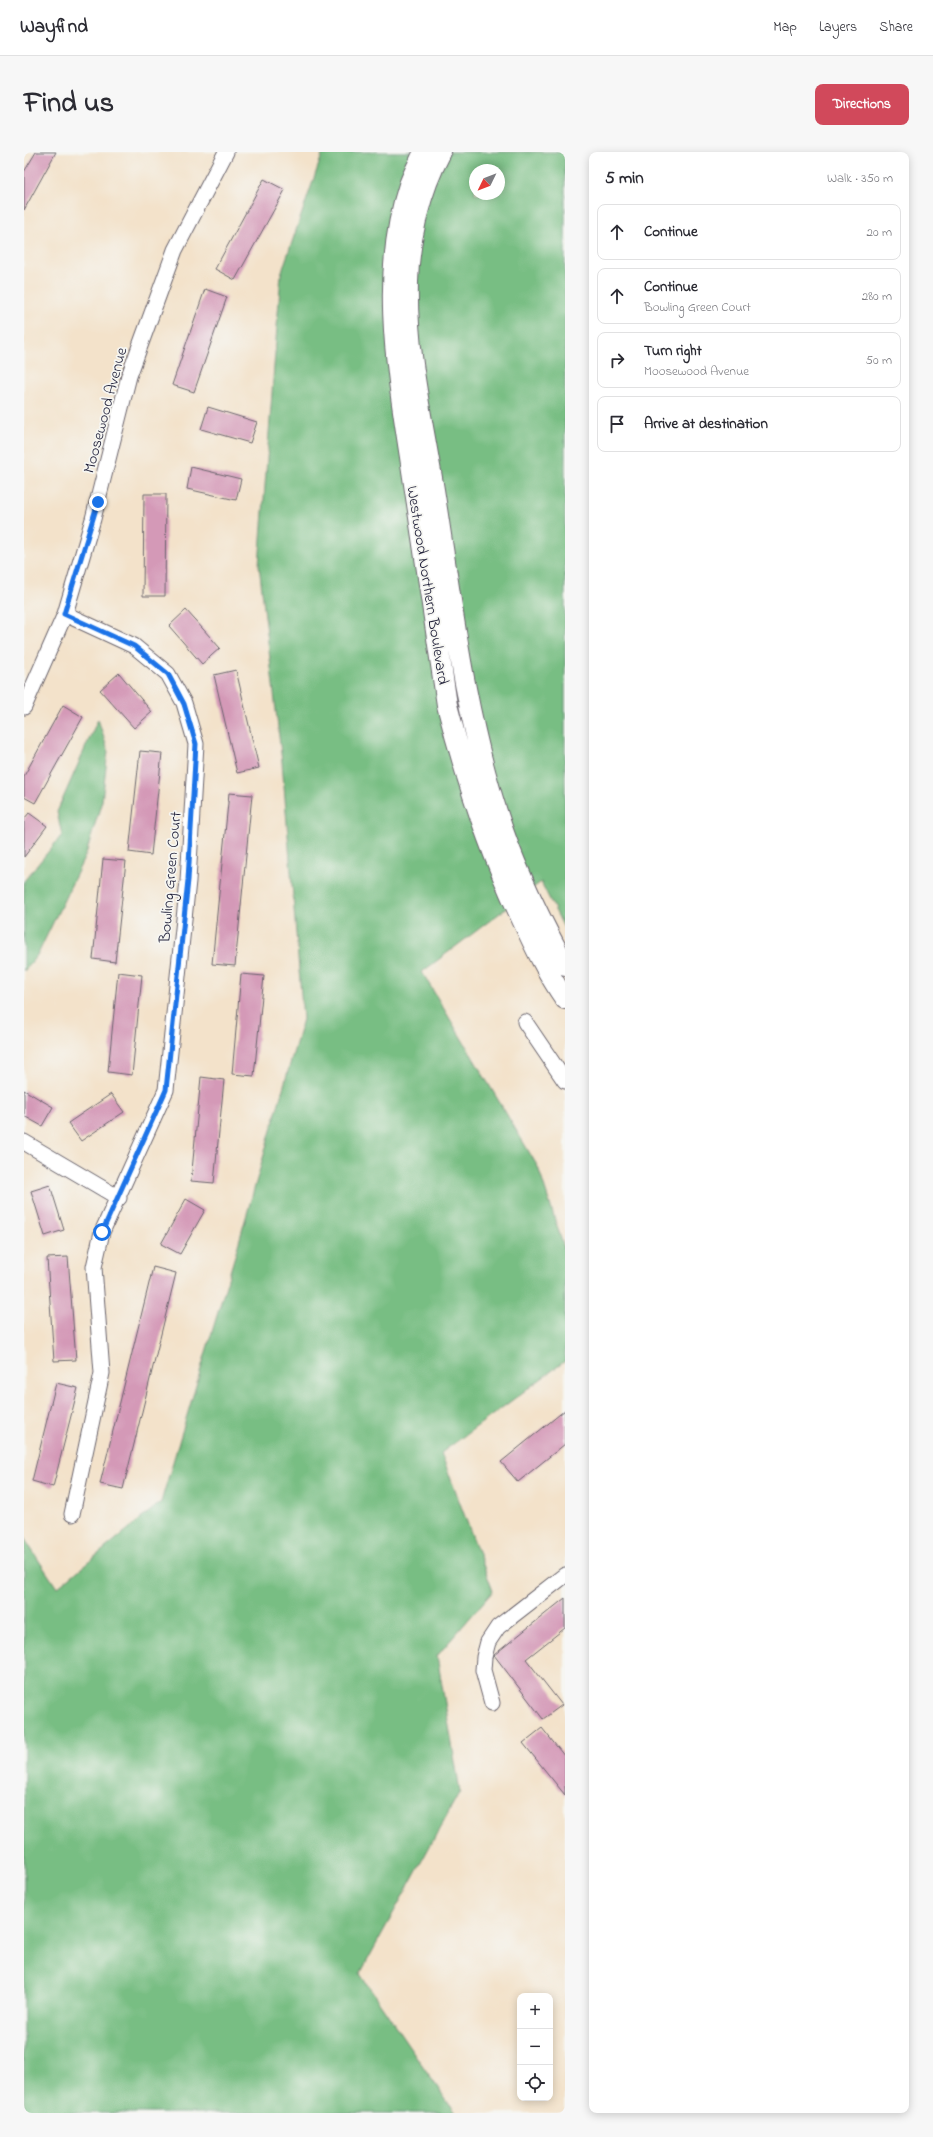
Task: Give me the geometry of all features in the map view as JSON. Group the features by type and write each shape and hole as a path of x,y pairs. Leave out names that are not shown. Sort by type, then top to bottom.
{"main road":[{"name":"Westwood Northern Boulevard","path":"424,152 409,185 401,216 395,247 392,287 400,391 448,705 460,756 494,858 533,945 565,999"},
{"name":"Westwood Northern Boulevard","path":"440,152 422,197 413,234 408,282 411,348 466,696 498,816 520,872 565,965"}],"street":[{"name":"Moosewood Avenue","path":"24,707 64,614 93,519 129,376 175,250 226,152"},
{"name":"Bowling Green Court","path":"64,614 134,646 168,674 184,704 196,744 188,880 166,1090 119,1198 102,1232 94,1267 102,1373 72,1514"},
{"path":"525,1022 565,1081"},
{"path":"24,1142 119,1198"},
{"path":"492,1703 484,1670 484,1657 488,1642 498,1627 565,1575"}],"green space":[{"path":"323,152 565,152 565,930 541,882 422,972 538,1167 565,1251 565,1361 441,1453 493,1591 437,1656 460,1791 360,1974 455,2113 24,2113 24,1538 57,1588 161,1502 236,1252 303,1019 282,762 259,565 281,274"},
{"path":"98,719 108,751 102,801 86,854 38,954 24,971 24,881 62,835 57,812"}],"building":[{"path":"36,152 56,152 24,210 24,172"},
{"path":"264,179 285,190 235,280 215,269"},
{"path":"205,289 227,297 194,392 172,385"},
{"path":"208,407 257,422 250,443 201,429"},
{"path":"191,467 241,479 236,500 187,489"},
{"path":"144,494 166,494 165,596 143,596"},
{"path":"186,610 220,648 202,664 169,626"},
{"path":"236,670 259,768 237,773 214,675"},
{"path":"119,673 152,712 134,728 100,690"},
{"path":"63,705 83,717 35,803 24,797 24,776"},
{"path":"140,751 162,753 151,855 129,852"},
{"path":"229,793 252,795 235,966 212,964"},
{"path":"29,813 47,826 24,857 24,819"},
{"path":"103,859 126,861 115,962 93,959"},
{"path":"118,972 142,975 132,1075 108,1072"},
{"path":"241,974 264,976 254,1076 232,1074"},
{"path":"201,1077 224,1080 214,1183 191,1181"},
{"path":"24,1090 53,1107 42,1126 24,1116"},
{"path":"111,1094 124,1112 81,1141 68,1123"},
{"path":"50,1185 64,1230 45,1236 31,1191"},
{"path":"186,1199 205,1210 180,1254 161,1244"},
{"path":"68,1257 76,1360 54,1361 47,1258"},
{"path":"153,1267 176,1273 123,1489 100,1484"},
{"path":"56,1383 78,1388 53,1487 32,1481"},
{"path":"565,1410 565,1444 518,1482 501,1462"},
{"path":"565,1598 565,1628 526,1659 562,1705 543,1719 494,1655"},
{"path":"542,1728 565,1757 565,1795 523,1743"}],"route":[{"path":"98,502 64,614 134,646 168,674 184,704 196,744 188,880 166,1090 119,1198 102,1232"}]}
